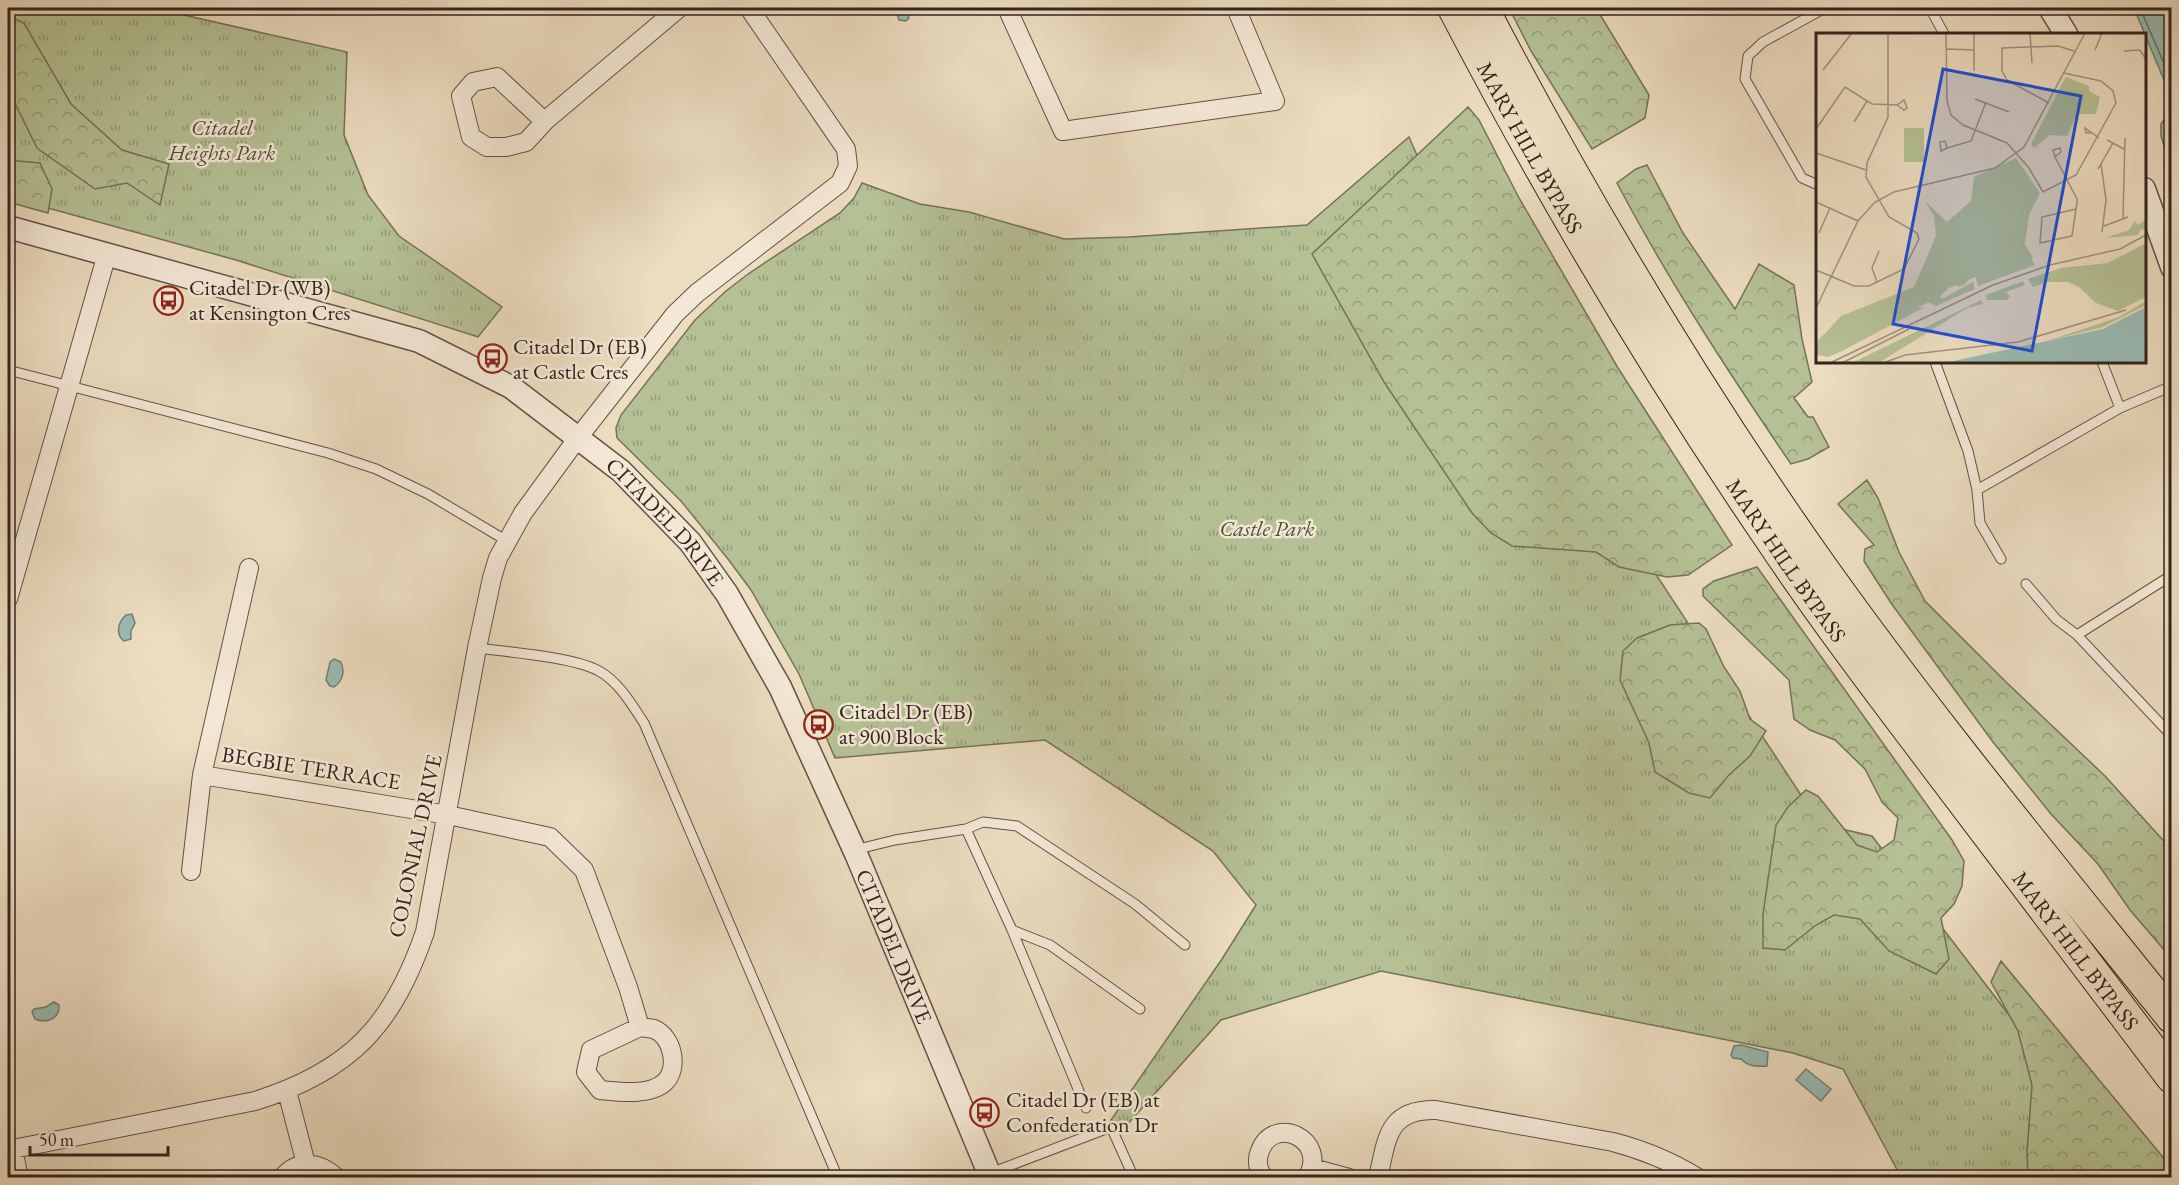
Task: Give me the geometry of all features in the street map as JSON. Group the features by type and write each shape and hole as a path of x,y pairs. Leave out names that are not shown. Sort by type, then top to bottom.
{"highway":[{"name":"MARY HILL BYPASS","path":"1454,8 1494,85 1594,263 1694,424 1764,530 1878,689 2172,1077"},
{"name":"MARY HILL BYPASS","path":"1482,8 1566,164 1619,255 1676,350 1760,479 1821,567 1922,704 2172,1017"}],"street":[{"path":"546,120 543,120 497,77 473,82 461,96 471,137 487,147 506,147 526,142 546,120 679,8"},
{"name":"COLONIAL DRIVE","path":"10,1149 255,1101 287,1091 331,1067 358,1047 382,1022 398,997 425,932 477,648 492,578 507,541 523,513 577,439 675,314 697,293 840,183 848,166 846,149 749,8"},
{"path":"1007,8 1063,131 1275,101 1236,8"},
{"path":"2050,8 2065,33"},
{"path":"2146,192 2169,261"},
{"path":"2146,215 2169,261"},
{"name":"CITADEL DRIVE","path":"8,227 418,341 511,387 621,471 690,542 727,594 780,687 854,850 987,1176"},
{"path":"8,599 107,254"},
{"name":"BEGBIE TERRACE","path":"191,871 202,775 249,568"},
{"name":"BEGBIE TERRACE","path":"202,775 448,814 550,837 584,870 628,987 640,1027"},
{"path":"640,1027 656,1030 666,1040 673,1053 673,1068 664,1082 651,1089 623,1093 600,1090 586,1072 591,1050 640,1027"},
{"path":"287,1091 306,1164"},
{"path":"1378,1178 1388,1136 1393,1126 1405,1115 1424,1110 1436,1110 1613,1142 1641,1149 1678,1165 1698,1178"},
{"path":"1264,1178 1258,1165 1261,1147 1274,1135 1282,1133 1291,1133 1306,1142 1311,1150 1309,1173 1349,1178"},
{"path":"10,1149 19,1178"},
{"path":"282,1178 295,1167 306,1164 318,1165 329,1170 337,1178"}],"lane":[{"path":"1816,184 1802,178 1745,79 1748,56 1763,42 1825,8"},
{"path":"1930,8 1943,33"},
{"path":"1935,363 1968,451 1977,490 1980,523 2001,559"},
{"path":"2102,363 2120,408"},
{"path":"8,370 328,453 376,469 428,494 507,541"},
{"path":"1977,490 2120,408 2172,386"},
{"path":"2077,635 2172,575"},
{"path":"2026,584 2056,619 2077,635 2172,736"},
{"path":"477,648 574,662 600,671 624,693 644,723 838,1178"},
{"path":"854,850 895,840 966,829 983,822 1017,826 1135,904 1185,945"},
{"path":"966,829 1012,930 1086,1108"},
{"path":"1012,930 1050,945 1140,1009"},
{"path":"987,1176 1111,1127 1134,1178"}],"green space":[{"name":"Citadel Heights Park","path":"8,8 153,8 347,52 344,135 368,195 399,236 502,307 478,337 236,260 8,197"},
{"path":"1509,8 1596,8 1649,95 1645,118 1592,149 1531,51"},
{"path":"8,16 24,23 71,104 122,150 169,164 160,205 127,183 95,189 37,148 8,89"},
{"path":"1468,107 1479,120 1519,198 1618,368 1732,545 1688,575 1667,577 1619,567 1596,552 1512,546 1491,533 1472,513 1384,382 1312,254"},
{"path":"2167,116 2171,118 2171,169 2161,136 2161,124"},
{"name":"Castle Park","path":"1409,137 1492,325 1820,824 1872,836 2133,1177 1901,1177 1843,1069 1793,1053 1381,971 1221,1020 1124,1128 1111,1120 1222,959 1256,905 1213,851 1045,740 835,758 799,674 751,590 681,501 617,438 616,428 621,415 695,320 748,274 840,213 854,198 862,183 920,204 969,212 1064,239 1307,225"},
{"path":"8,160 40,163 52,189 48,213 8,202"},
{"path":"1647,165 1683,233 1735,309 1759,264 1794,285 1802,339 1812,382 1794,398 1808,417 1813,417 1829,447 1808,459 1791,464 1722,361 1678,291 1617,183 1636,169"},
{"path":"1867,480 1878,498 1899,552 1925,601 2105,776 2171,849 2171,958 2130,910 2098,864 2051,814 1993,742 1891,603 1864,561 1865,549 1874,545 1838,504"},
{"path":"1757,567 1952,840 1964,861 1962,886 1954,904 1941,918 1949,959 1936,974 1889,951 1860,919 1834,915 1816,925 1785,950 1763,948 1763,914 1776,825 1788,807 1806,790 1818,796 1857,845 1877,852 1894,840 1898,818 1882,802 1865,769 1835,740 1810,730 1794,719 1789,680 1703,596 1703,589 1714,581"},
{"path":"1699,623 1706,629 1724,667 1740,691 1750,719 1766,731 1750,756 1728,776 1710,798 1689,793 1655,772 1649,743 1620,680 1623,651 1637,638 1670,625"},
{"path":"2001,961 2171,1167 2171,1177 2028,1177 2027,1152 2032,1085 2018,1031 1991,982"}],"water":[{"path":"895,8 905,8 909,18 906,21 899,20"},
{"path":"2134,8 2171,8 2171,97 2146,33"},
{"path":"132,614 135,623 131,631 131,639 124,641 119,635 119,624 126,615"},
{"path":"334,659 341,662 343,672 341,679 334,687 330,686 326,680 330,662"},
{"path":"54,1002 59,1005 55,1017 44,1021 35,1019 32,1012 34,1009 46,1007"},
{"path":"1741,1045 1768,1052 1767,1066 1753,1066 1741,1059 1733,1058 1731,1055 1734,1046"},
{"path":"1806,1069 1831,1089 1821,1101 1796,1080"}],"place":[{"name":"Citadel Dr (WB) at Kensington Cres","path":"168,300"},
{"name":"Citadel Dr (EB) at Castle Cres","path":"492,359"},
{"name":"Citadel Dr (EB) at 900 Block","path":"818,724"},
{"name":"Citadel Dr (EB) at Confederation Dr","path":"985,1112"}]}
